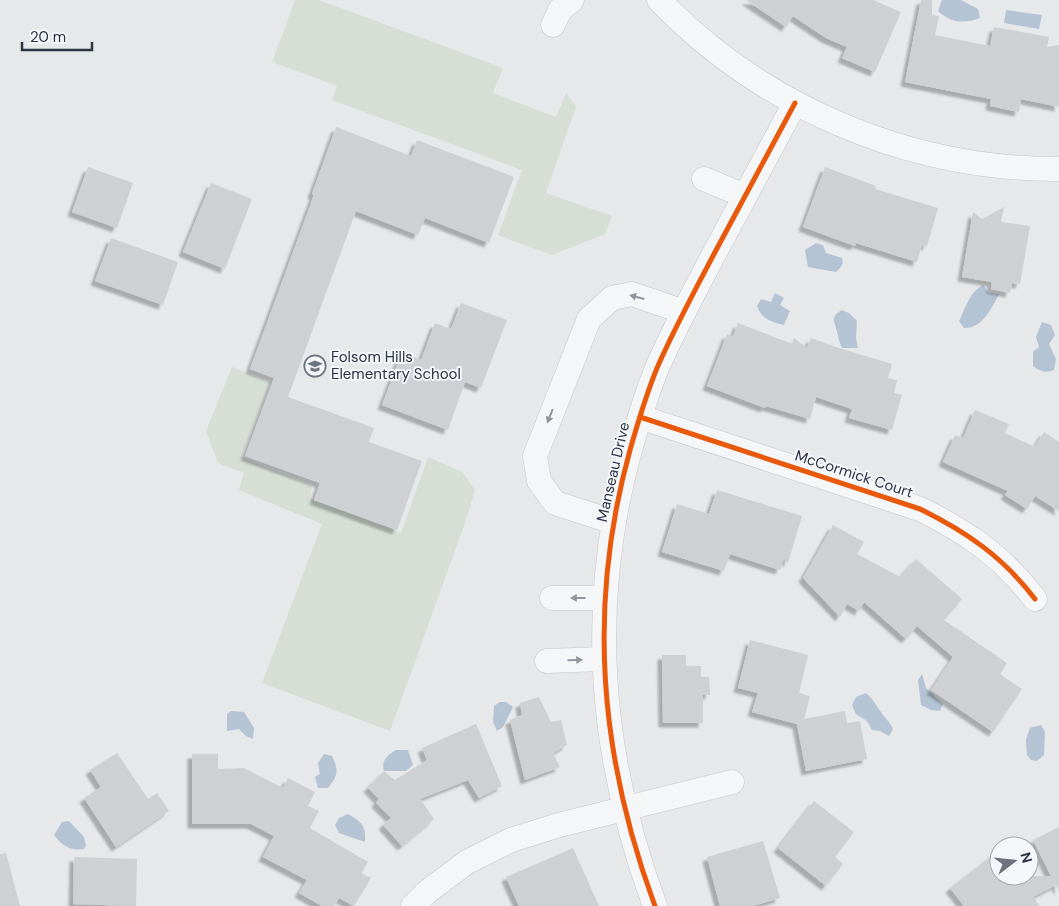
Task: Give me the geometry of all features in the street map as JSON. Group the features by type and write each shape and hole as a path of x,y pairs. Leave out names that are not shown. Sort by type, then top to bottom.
{"street":[{"path":"553,25 560,10 572,0"},
{"path":"659,0 702,41 733,65 795,103 844,126 900,146 938,156 996,166 1059,169"},
{"name":"Manseau Drive","path":"655,906 638,858 624,808 607,712 603,659 604,598 614,522 620,489 640,417 656,370 684,312 795,103"},
{"path":"704,179 745,196"},
{"path":"614,522 555,503 539,481 535,456 589,319 612,298 632,294 684,312"},
{"name":"McCormick Court","path":"640,417 920,509 953,525 984,546 1011,570 1035,599"},
{"path":"552,598 604,598"},
{"path":"547,660 603,659"},
{"path":"413,906 427,892 467,862 511,840 559,824 732,782"}],"shaded area":[{"path":"295,0 319,0 503,68 493,93 556,117 566,93 576,106 546,193 612,216 605,234 552,255 498,235 522,170 332,100 337,86 272,62"},
{"path":"232,367 270,383 241,457 312,486 310,498 401,533 428,457 462,472 475,490 390,731 262,683 322,524 239,490 244,473 218,463 206,431"}],"water":[{"path":"942,0 961,0 978,9 980,18 963,22 948,18 938,11"},
{"path":"1006,10 1042,15 1039,29 1004,23"},
{"path":"816,243 823,245 826,253 842,258 842,266 836,272 808,267 805,250"},
{"path":"983,285 989,293 999,294 986,317 976,325 964,328 959,321 971,296"},
{"path":"775,293 784,298 780,305 790,311 784,325 764,317 757,306 761,299 771,302"},
{"path":"842,310 849,313 857,321 856,338 858,348 842,348 841,346 834,317"},
{"path":"1042,322 1051,325 1055,335 1049,344 1056,359 1054,370 1041,371 1033,366 1033,352 1039,347 1036,337"},
{"path":"922,674 926,688 943,704 940,711 931,710 921,705 918,680"},
{"path":"866,693 892,726 893,729 889,736 880,731 872,730 867,721 856,714 852,705 856,697"},
{"path":"500,702 506,702 513,707 503,727 497,731 493,722 494,706"},
{"path":"231,711 244,712 254,728 253,739 246,736 239,729 227,731 227,714"},
{"path":"1041,725 1045,732 1044,755 1037,761 1031,760 1027,755 1026,739 1030,728"},
{"path":"396,750 408,750 413,765 406,771 384,771 383,764 390,754"},
{"path":"324,754 332,756 336,765 336,773 334,780 328,788 318,788 315,777 320,774 318,763"},
{"path":"348,814 364,828 365,842 339,833 335,825 339,818"},
{"path":"69,821 84,837 86,846 84,849 67,847 54,835 62,822"}],"building":[{"path":"746,0 873,0 901,12 875,72 842,58 847,47 826,38 793,16 786,27"},
{"path":"921,0 932,0 932,15 939,16 935,35 990,46 994,27 1049,37 1047,47 1059,45 1059,107 1021,99 1019,112 990,106 991,99 905,82"},
{"path":"336,127 411,156 417,140 514,177 489,243 425,218 418,235 356,211 288,397 374,428 369,442 422,461 397,530 314,500 320,483 245,456 274,378 250,369 314,195 312,194"},
{"path":"88,167 133,183 117,228 72,212"},
{"path":"825,167 876,186 875,189 938,208 927,246 922,245 917,262 856,243 855,246 803,227"},
{"path":"211,183 252,199 225,269 183,252"},
{"path":"1004,207 1001,222 1030,226 1020,284 1012,283 1010,293 991,289 992,282 962,277 973,212 982,219"},
{"path":"111,238 178,262 163,305 95,281"},
{"path":"461,303 507,320 481,388 465,382 448,430 382,405 402,352 421,360 435,323 451,329"},
{"path":"738,323 792,344 794,338 807,348 811,338 892,364 888,378 897,380 894,393 902,395 892,430 849,418 852,409 816,397 810,419 766,406 765,408 707,386 727,334 733,336"},
{"path":"975,410 1009,424 1005,433 1035,447 1044,432 1059,442 1059,511 1035,496 1027,509 1005,495 1008,491 943,462 955,435 963,438"},
{"path":"717,490 802,516 788,563 784,558 780,570 730,554 724,571 662,552 677,504 709,514"},
{"path":"833,525 864,542 857,554 900,577 916,559 962,599 944,620 1007,663 1000,674 1022,689 993,732 931,690 953,657 917,626 906,639 864,602 859,611 847,604 840,617 803,578"},
{"path":"750,640 808,655 799,693 810,696 804,719 845,711 847,723 860,721 867,759 806,771 797,724 752,712 758,693 738,688"},
{"path":"662,655 686,655 686,666 701,666 701,677 709,677 710,695 703,695 703,723 663,723"},
{"path":"539,697 551,722 561,720 567,745 553,753 560,767 525,780 510,720 522,715 520,703"},
{"path":"476,724 502,786 479,798 468,780 420,799 434,819 402,846 383,825 391,818 376,803 379,799 368,788 384,771 395,780 427,760 422,748"},
{"path":"117,753 148,799 157,793 169,811 116,847 84,798 101,787 90,770"},
{"path":"192,754 218,754 218,769 244,768 283,788 288,778 315,792 308,806 319,811 310,828 368,862 361,873 371,878 354,906 339,898 334,906 322,906 299,893 307,880 263,857 274,836 251,824 192,824"},
{"path":"814,801 854,832 835,857 843,864 826,886 778,848"},
{"path":"1059,827 1059,891 1056,885 1033,897 1040,906 964,906 950,888 989,858 989,886 1039,886 1039,876 1051,876 1039,852 1039,837"},
{"path":"763,841 780,898 753,906 720,906 707,857"},
{"path":"573,848 599,906 519,906 506,877"},
{"path":"6,853 20,906 0,906 0,854"},
{"path":"74,857 137,859 136,906 73,904"}],"cycle path":[{"path":"655,906 636,849 621,793 611,736 605,680 604,623 608,565 616,508 630,450 657,368 692,296 795,103"},
{"path":"640,417 920,509 953,527 983,547 1010,570 1035,599"}],"place":[{"name":"Folsom Hills Elementary School","path":"315,366"}]}
